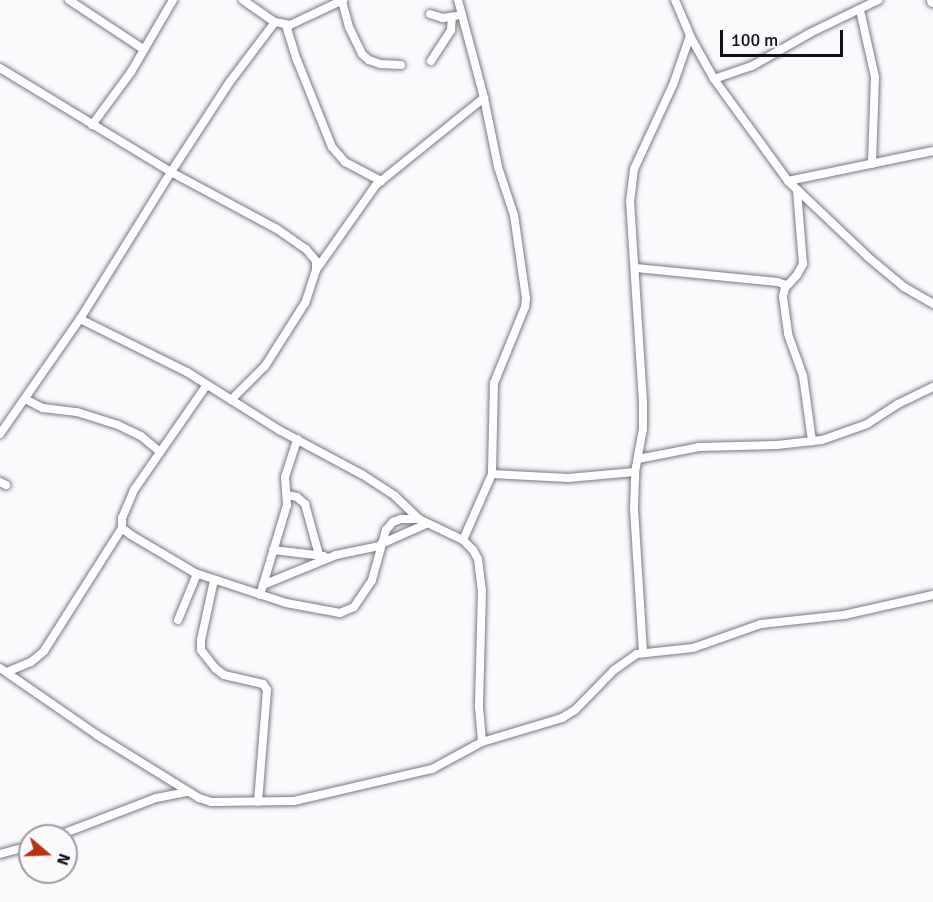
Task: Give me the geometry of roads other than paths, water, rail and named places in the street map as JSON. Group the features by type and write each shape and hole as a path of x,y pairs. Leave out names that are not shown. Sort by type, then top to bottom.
{"street":[{"path":"69,0 144,49"},
{"path":"92,125 116,96 173,0"},
{"path":"243,0 275,22 286,25 299,23 342,0 349,27 362,54 369,60 381,64 401,65"},
{"path":"458,0 498,167 514,215 526,298 525,307 494,383 492,474 463,540"},
{"path":"675,0 690,36 714,79 788,182 868,257 904,287 933,304"},
{"path":"714,79 752,66 810,33 878,0"},
{"path":"860,10 875,77 872,164"},
{"path":"430,14 452,17 462,15"},
{"path":"431,61 451,30 452,17"},
{"path":"0,434 80,320 229,83 275,22"},
{"path":"286,25 297,60 333,147 345,162 381,181"},
{"path":"643,652 642,603 635,536 635,472 643,429 643,402 630,202 634,169 673,85 690,36"},
{"path":"0,68 171,172 297,242 313,255 316,270"},
{"path":"231,400 265,366 305,303 316,270 381,181 483,98"},
{"path":"788,182 933,151"},
{"path":"797,190 803,264 797,275 786,285 783,293 788,334 802,376 812,441"},
{"path":"636,268 777,282 786,285"},
{"path":"80,320 148,351 187,372 206,386 363,475 395,496 423,522 463,540 473,549 478,559 482,590 479,707 482,742"},
{"path":"3,670 31,662 44,651 122,528 122,518 134,490 206,386"},
{"path":"638,459 699,447 812,441 867,424 898,404 933,387"},
{"path":"25,399 43,408 77,412 118,425 150,442 159,452"},
{"path":"260,595 287,505 285,477 297,439"},
{"path":"492,474 568,478 635,472"},
{"path":"287,495 297,497 305,504 319,555"},
{"path":"122,528 197,574 260,595 322,611 349,611 372,580 386,530 393,522 423,522"},
{"path":"263,585 348,551 381,545 423,522"},
{"path":"273,550 330,558"},
{"path":"178,620 197,574"},
{"path":"214,580 201,640 201,650 215,668 224,675 263,684 267,690 258,802"},
{"path":"3,670 186,792 211,802 294,801 353,786 406,777 432,769 482,742 569,714 614,670 633,655 643,652 693,648 761,624 844,615 933,595"},
{"path":"78,828 156,798 186,792"},
{"path":"0,854 18,849"}]}
